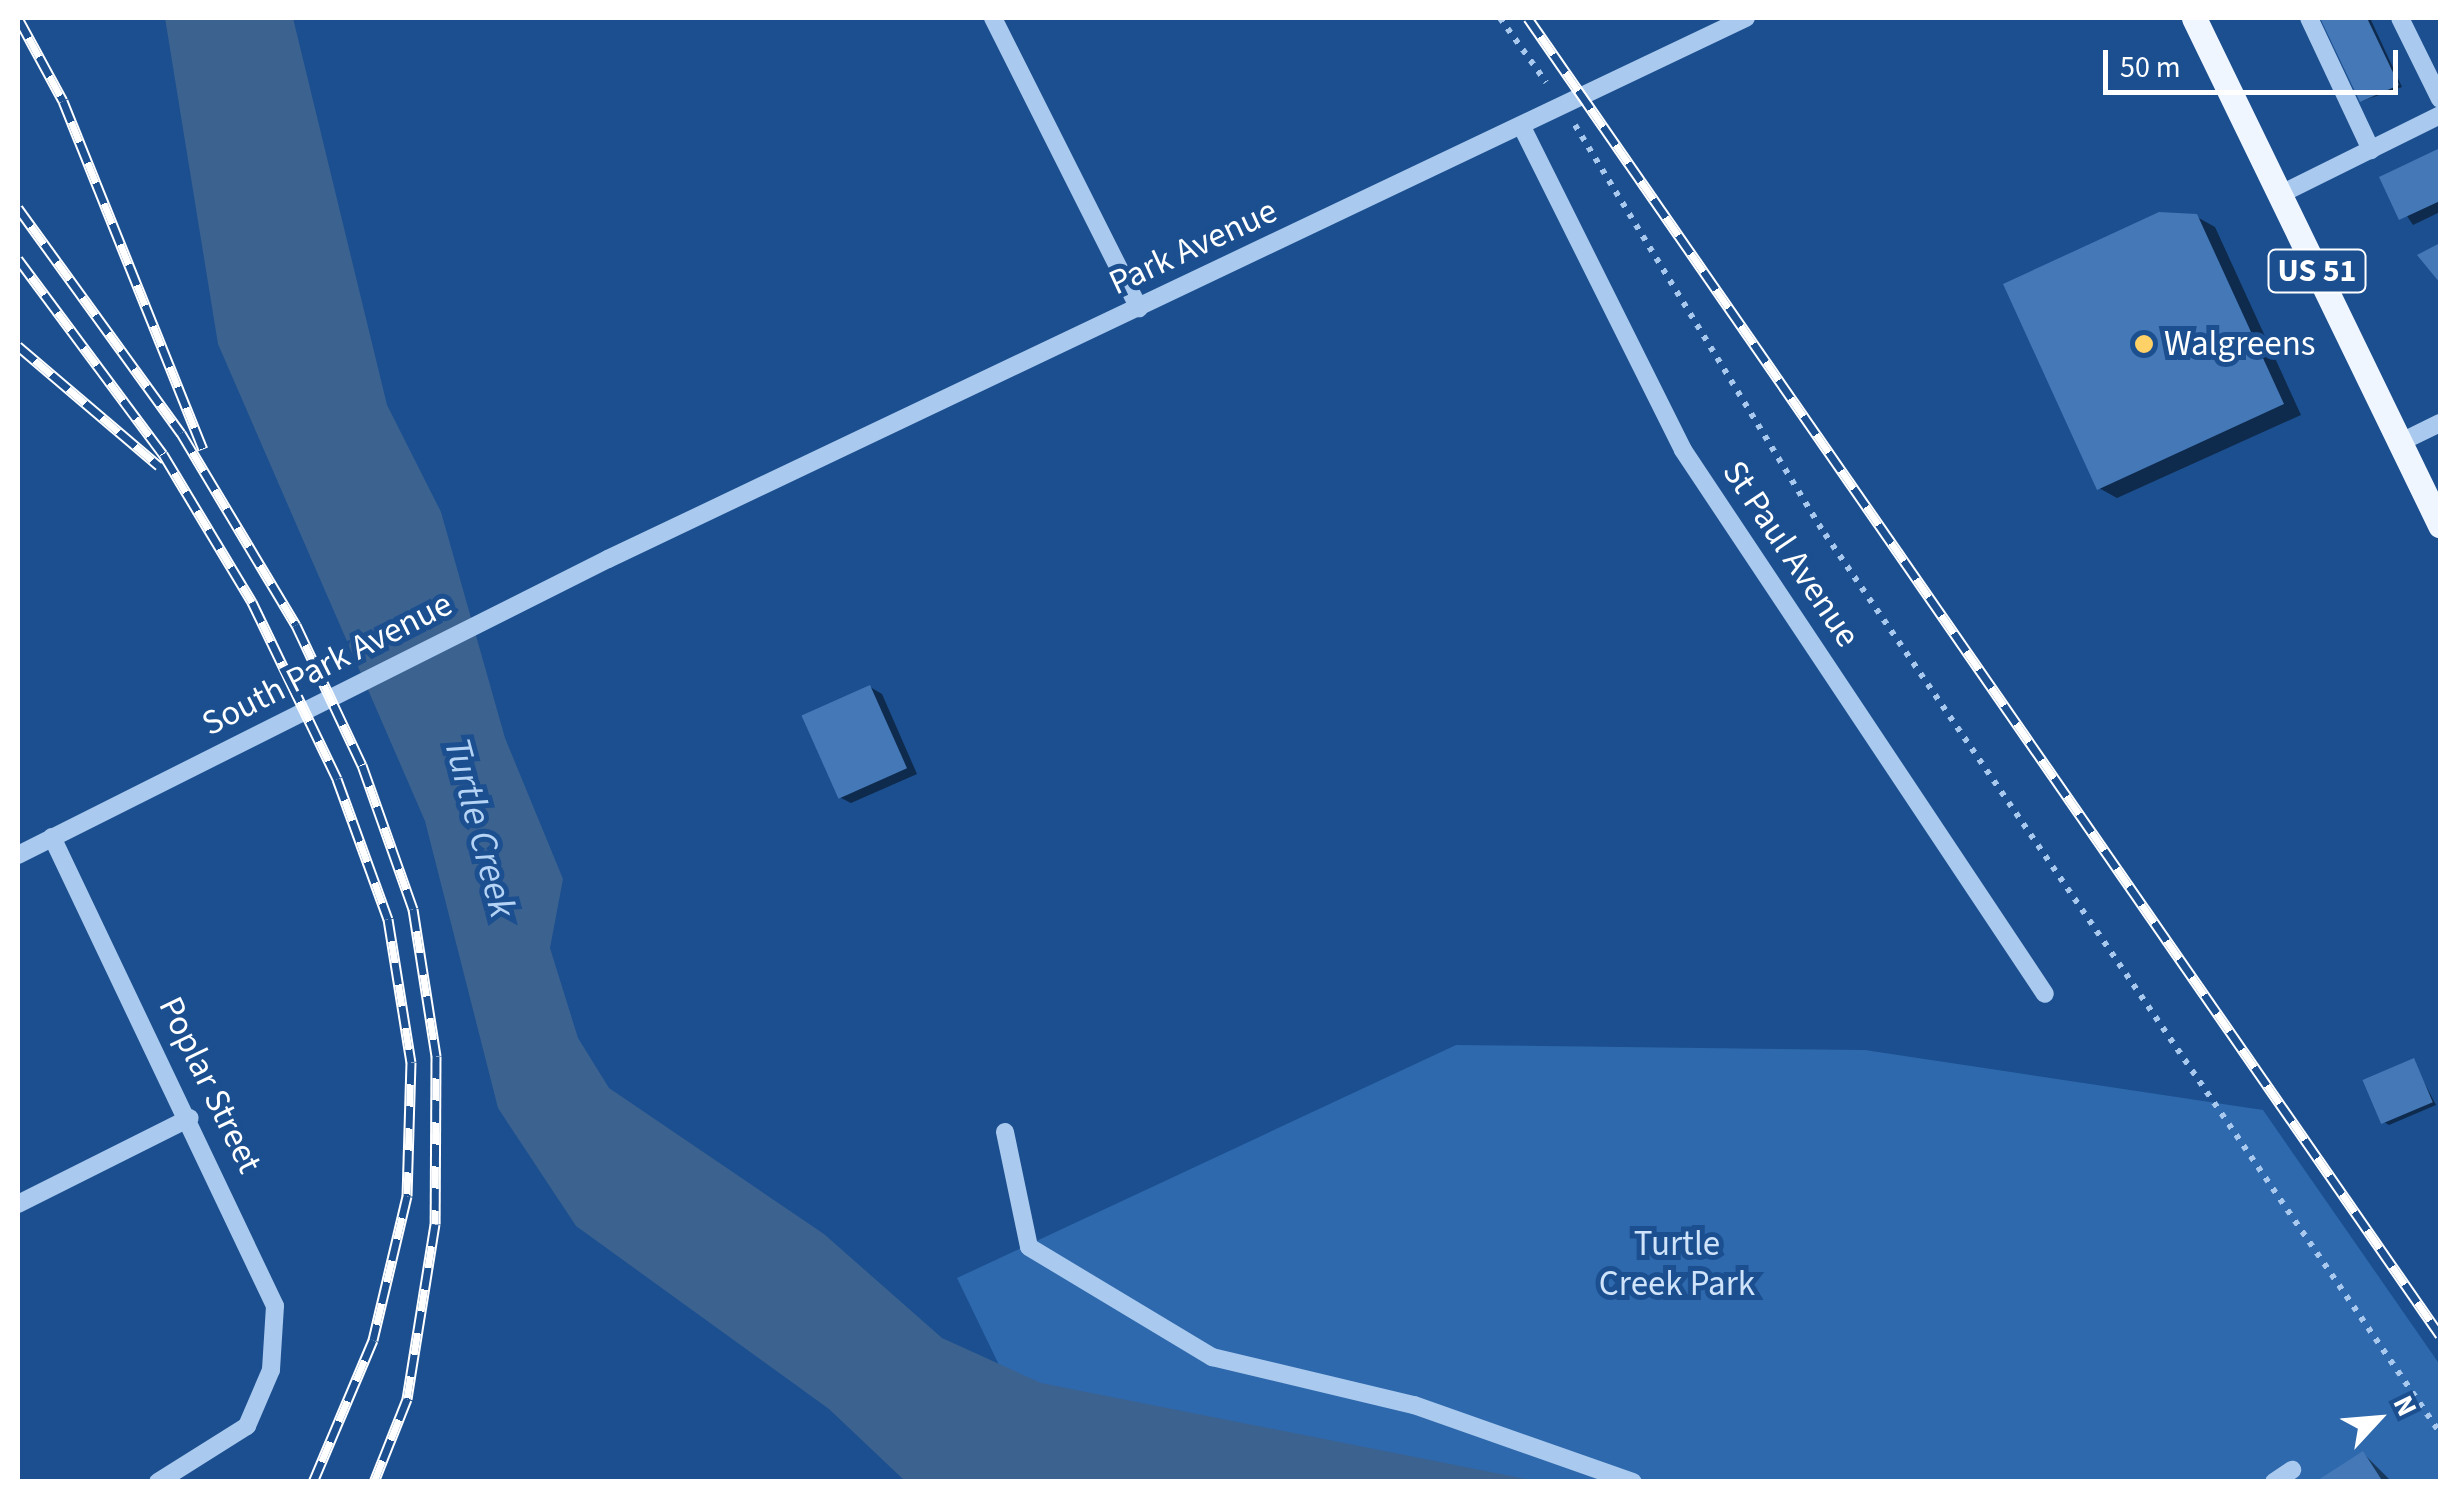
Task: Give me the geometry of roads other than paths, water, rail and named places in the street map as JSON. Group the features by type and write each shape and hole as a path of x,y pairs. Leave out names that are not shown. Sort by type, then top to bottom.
{"main road":[{"name":"US 51","path":"2194,18 2440,525"}],"street":[{"path":"992,18 1139,308"},
{"name":"Park Avenue","path":"666,532 1746,18"},
{"path":"2309,18 2371,150"},
{"path":"2400,18 2440,99"},
{"path":"2280,195 2440,115"},
{"name":"St Paul Avenue","path":"1522,127 1683,450 2045,994"},
{"path":"2400,442 2440,423"},
{"name":"South Park Avenue","path":"18,855 666,532"},
{"name":"Poplar Street","path":"52,838 266,1274 276,1336 270,1370 247,1426 158,1482"},
{"path":"18,1204 190,1118"},
{"path":"1005,1132 1029,1247 1212,1357 1414,1406 1633,1482"},
{"path":"2274,1482 2292,1470"}],"water":[{"name":"Turtle Creek","path":"165,18 293,18 387,405 441,512 505,738 563,879 550,948 578,1038 609,1088 824,1234 942,1338 1041,1383 1536,1481 905,1481 829,1409 576,1226 498,1108 425,821 218,344"}],"railway":[{"path":"18,18 63,101 203,449"},
{"path":"1528,18 2440,1335"},
{"path":"18,208 181,433 296,625 362,765 413,909 436,1056 435,1224 407,1399 374,1482"},
{"path":"18,259 163,454 252,602 337,779 388,919 411,1062 407,1196 373,1340 313,1482"},
{"path":"18,346 159,466"}],"place":[{"name":"Walgreens","path":"2144,344"}],"park label":[{"name":"Turtle Creek Park","path":"1677,1264"}]}
